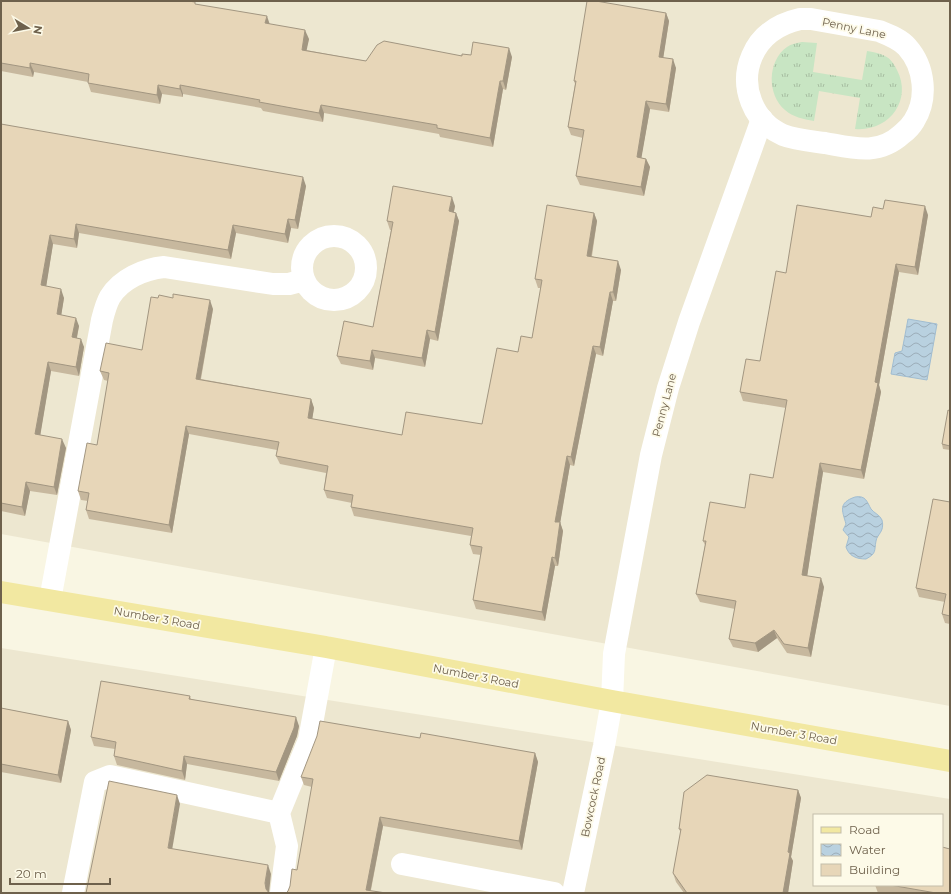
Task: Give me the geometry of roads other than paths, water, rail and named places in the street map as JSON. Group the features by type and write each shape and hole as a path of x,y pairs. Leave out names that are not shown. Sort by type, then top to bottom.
{"main road":[{"name":"Number 3 Road","path":"1,592 326,647 612,701 950,761"}],"street":[{"name":"Penny Lane","path":"800,19 811,19 878,31 889,35 907,47 914,57 922,78 922,100 914,122 899,137 891,143 881,147 859,149 791,137 775,130 762,119 751,102 748,90 747,80 751,57 762,38 779,25 800,19"},
{"name":"Penny Lane","path":"612,701 615,648 637,525 659,421 687,328 762,119"},
{"path":"50,600 102,320 114,291 120,285 137,275 150,269 164,267 273,284 289,284 304,280"},
{"path":"281,893 287,846 280,813 309,740 326,647"},
{"name":"Bowcock Road","path":"574,893 612,701"},
{"path":"73,893 95,782 110,776 280,813"},
{"path":"402,864 554,893"}],"water":[{"path":"908,319 937,324 927,380 891,374 895,353 902,351"},
{"path":"855,497 864,498 871,509 880,517 883,524 874,552 866,559 853,556 849,553 846,547 849,537 843,530 846,524 843,515 843,508 846,502"}]}
